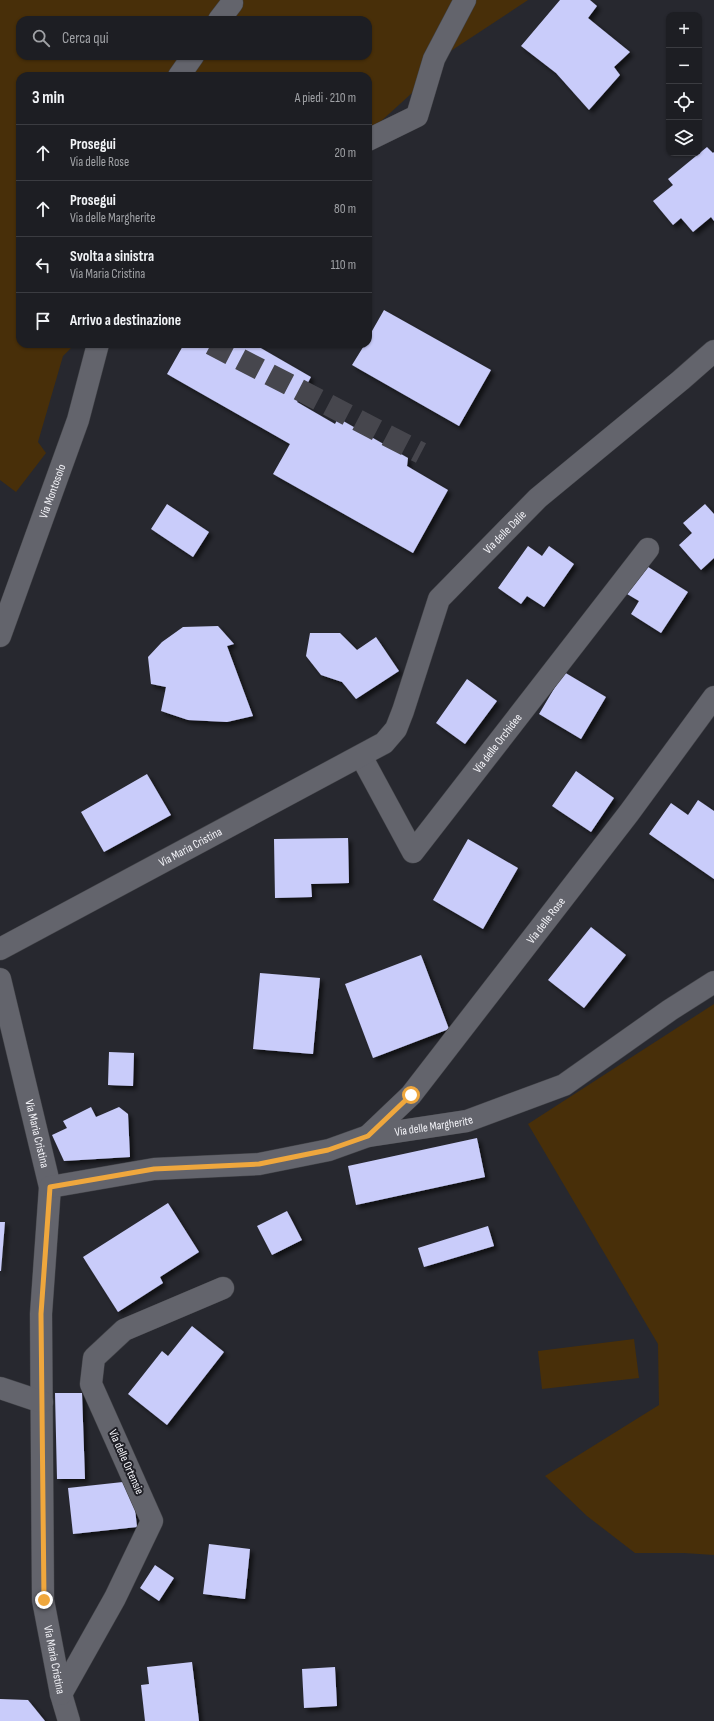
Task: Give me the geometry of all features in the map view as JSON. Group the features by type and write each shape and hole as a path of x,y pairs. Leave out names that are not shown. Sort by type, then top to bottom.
{"street":[{"path":"372,138 417,116 434,59 465,0"},
{"path":"222,16 232,3"},
{"path":"182,72 190,60"},
{"name":"Via Montosolo","path":"0,636 78,420 97,348"},
{"name":"Via delle Dalie","path":"361,756 384,743 396,729 439,599 538,498 714,351"},
{"name":"Via delle Orchidee","path":"361,756 413,852 648,549"},
{"name":"Via delle Rose","path":"368,1136 411,1095 624,820 714,697"},
{"name":"Via Maria Cristina","path":"0,950 361,756"},
{"name":"Via Maria Cristina","path":"0,979 50,1187 41,1314 44,1600 61,1694 69,1721"},
{"name":"Via delle Margherite","path":"50,1187 154,1169 259,1164 328,1150 368,1136 467,1121 564,1085 670,1010 714,982"},
{"name":"Via delle Ortensie","path":"61,1694 115,1598 152,1521 91,1384 94,1358 124,1330 223,1288"},
{"path":"0,1388 42,1402"}],"shaded area":[{"path":"0,0 528,0 431,64 412,93 372,129 372,72 16,72 16,348 71,348 63,356 38,442 46,453 16,492 0,480"},
{"path":"714,1004 714,1555 684,1553 635,1553 587,1516 545,1476 659,1405 658,1344 528,1124"},
{"path":"634,1339 639,1378 542,1389 538,1351"}],"building":[{"path":"560,0 590,0 597,6 588,18 630,52 614,67 620,75 589,110 556,73 521,46"},
{"path":"707,147 713,153 714,152 714,221 711,217 693,232 681,218 673,225 653,201 673,185 668,179 696,156 702,156 702,151"},
{"path":"384,310 491,370 459,426 352,365 363,348 372,348 372,331"},
{"path":"182,348 261,348 311,377 297,402 335,424 338,418 408,458 407,466 448,490 413,553 273,474 290,444 167,374"},
{"path":"167,504 209,532 193,557 151,529"},
{"path":"705,504 714,514 714,558 701,570 679,545 692,533 683,523"},
{"path":"528,546 542,556 549,546 574,564 544,607 527,596 521,604 498,588"},
{"path":"645,565 688,592 661,633 631,614 639,601 627,594"},
{"path":"218,626 234,644 227,646 253,716 227,722 188,720 161,711 166,687 151,684 148,657 162,642 183,627"},
{"path":"310,633 340,633 357,650 376,637 399,671 356,699 342,682 321,675 306,656"},
{"path":"564,672 606,697 581,739 539,714"},
{"path":"467,679 497,701 465,744 436,723"},
{"path":"576,771 614,798 591,832 552,806"},
{"path":"147,774 171,815 104,852 81,812"},
{"path":"698,800 714,811 714,879 649,834 671,803 688,815"},
{"path":"348,838 349,883 311,884 312,897 275,898 274,839"},
{"path":"468,839 518,868 483,929 433,900"},
{"path":"591,927 626,955 584,1008 548,980"},
{"path":"421,955 449,1029 373,1058 345,984"},
{"path":"260,973 320,978 313,1054 253,1049"},
{"path":"109,1052 134,1053 133,1086 108,1085"},
{"path":"91,1107 96,1117 119,1107 128,1114 130,1157 64,1161 52,1135 67,1128 63,1121"},
{"path":"477,1138 485,1177 356,1205 348,1166"},
{"path":"168,1203 199,1252 160,1277 163,1283 118,1312 83,1257"},
{"path":"287,1211 302,1240 272,1255 257,1226"},
{"path":"0,1222 5,1222 1,1271 0,1271"},
{"path":"488,1226 494,1246 424,1267 418,1248"},
{"path":"192,1326 224,1352 167,1425 128,1394 162,1351 168,1356"},
{"path":"55,1393 82,1393 85,1479 57,1479"},
{"path":"132,1481 137,1527 73,1534 68,1488"},
{"path":"209,1544 250,1549 245,1599 203,1594"},
{"path":"155,1565 174,1578 159,1601 140,1588"},
{"path":"192,1662 199,1721 145,1721 141,1685 149,1684 147,1667"},
{"path":"335,1667 337,1706 304,1708 302,1669"},
{"path":"0,1699 28,1700 45,1721 0,1721"}],"tunnel":[{"path":"219,348 421,453"}],"route":[{"path":"44,1600 41,1314 50,1187 154,1169 259,1164 328,1150 368,1136 411,1095"}]}
